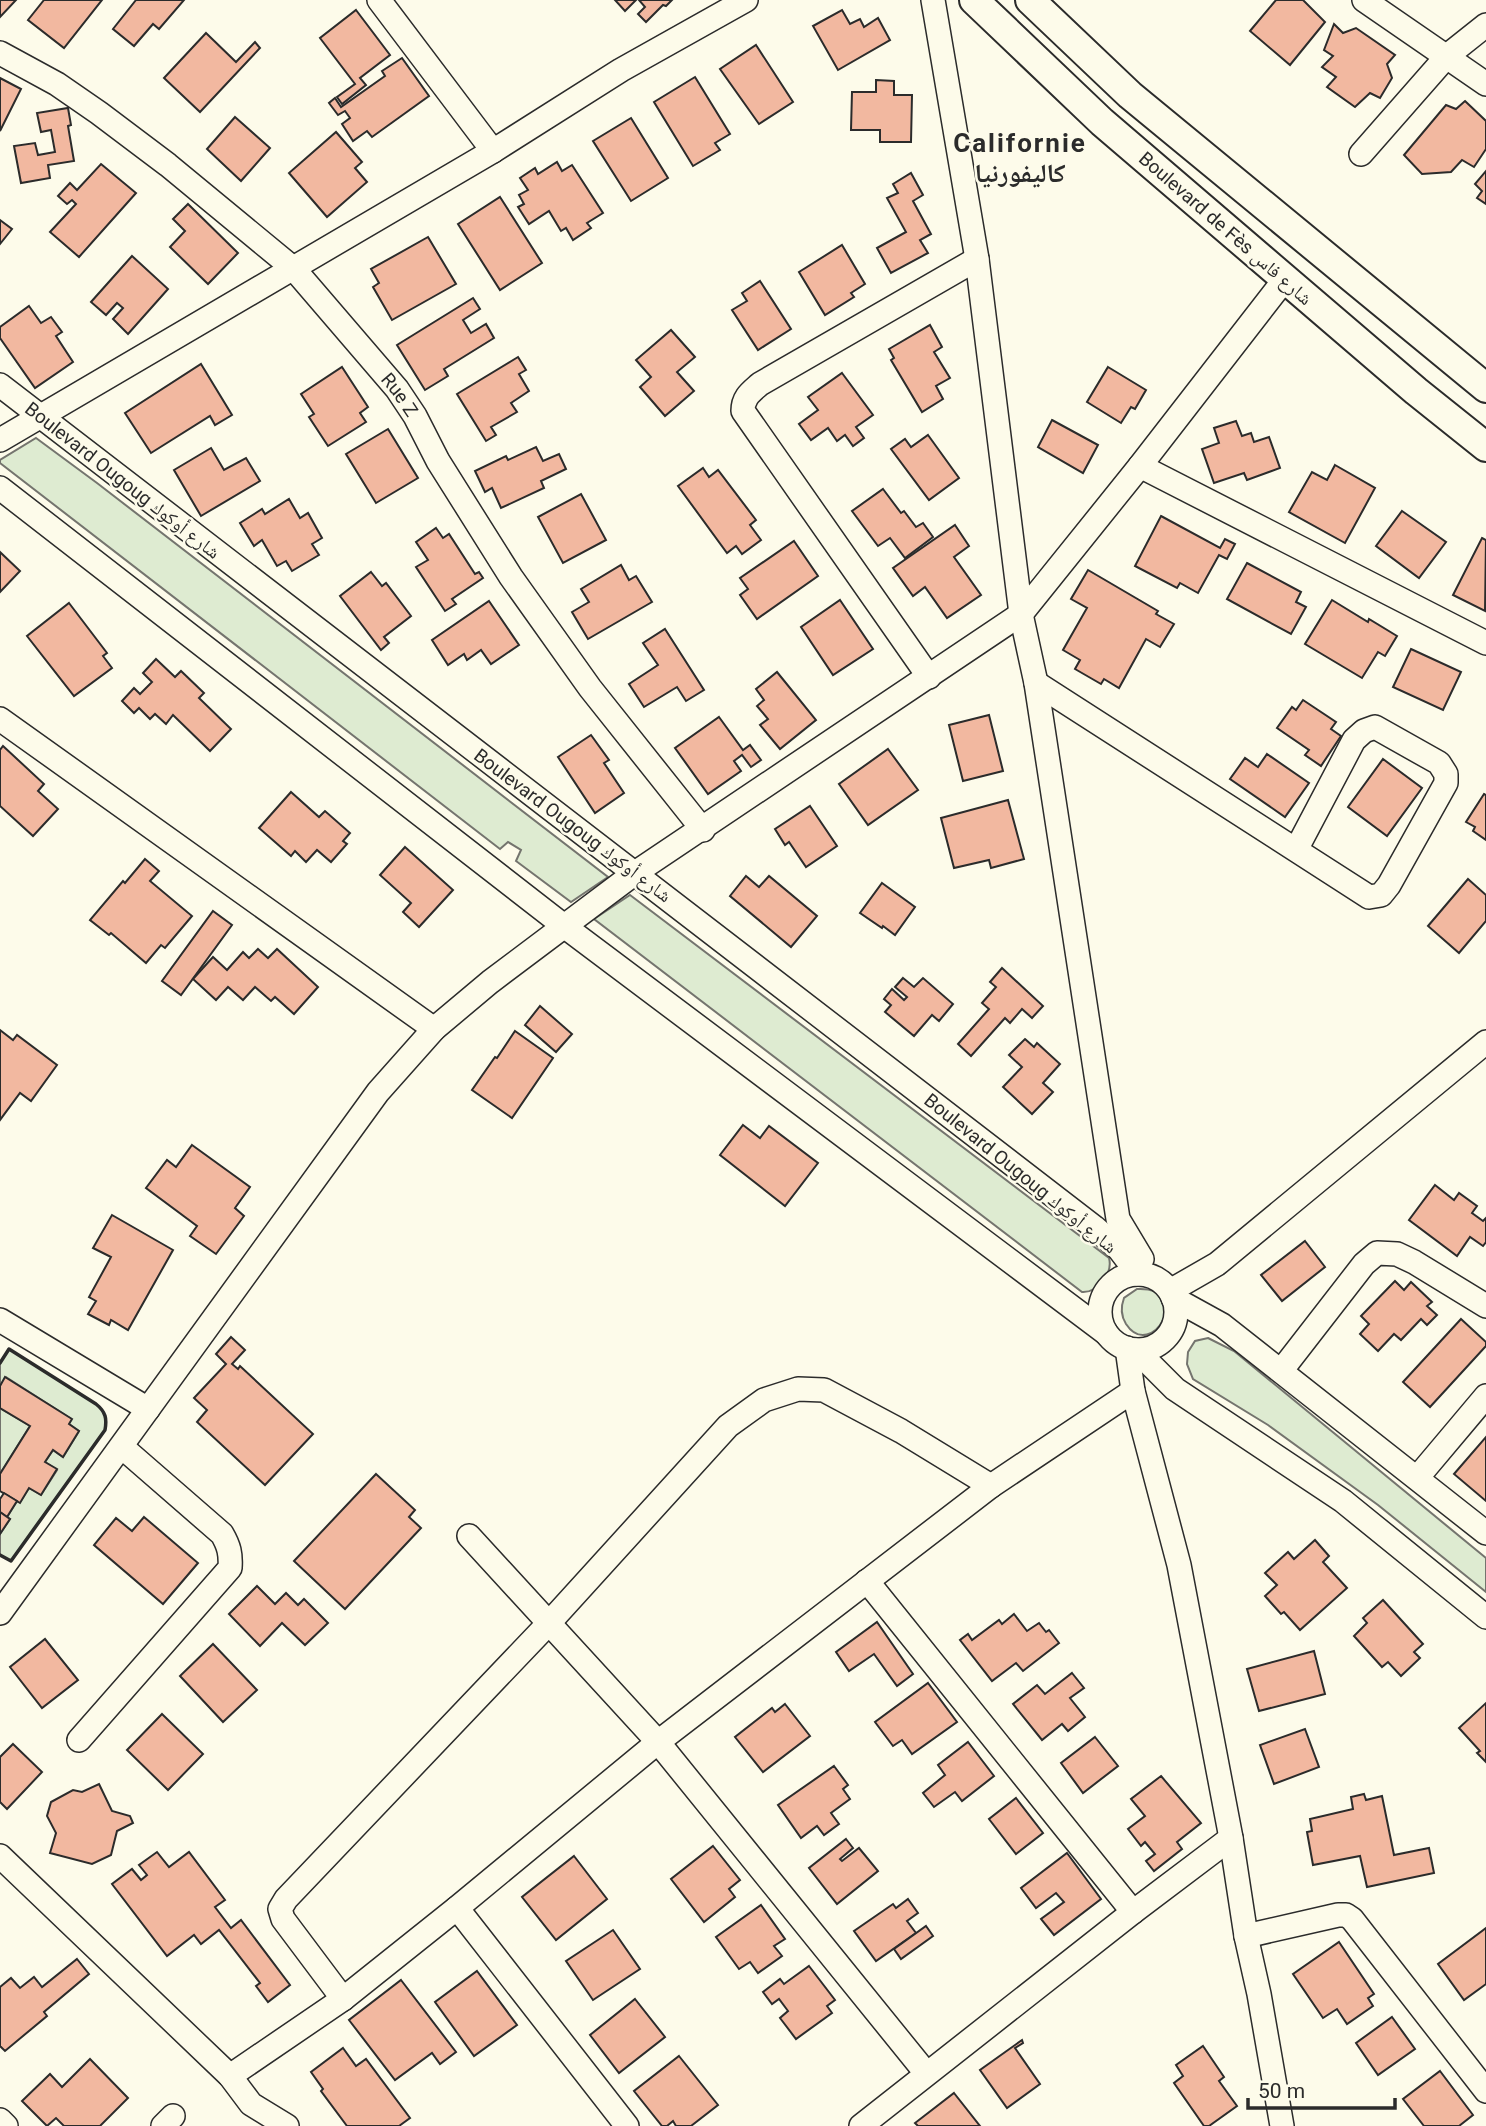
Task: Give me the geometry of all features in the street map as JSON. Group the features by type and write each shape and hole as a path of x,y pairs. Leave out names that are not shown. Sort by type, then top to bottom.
{"main road":[{"name":"Boulevard de Fès شارع فاس","path":"974,0 1101,122 1416,391 1486,447"},
{"name":"Boulevard de Fès شارع فاس","path":"1030,0 1130,94 1486,388"}],"street":[{"path":"379,0 494,151"},
{"path":"1364,0 1486,84"},
{"path":"932,1 977,259 1021,614 1036,683 1118,1219 1176,1317 1169,1334 1154,1347 1131,1349"},
{"path":"0,440 494,151 621,70 736,2"},
{"path":"1362,155 1447,56 1486,25"},
{"name":"Rue Z","path":"0,53 57,84 99,113 168,165 294,269 397,388 438,461 511,577 590,688 703,830"},
{"path":"929,677 743,411 743,404 748,394 760,384 977,259"},
{"path":"0,1613 378,1091 434,1029 490,982 635,873 703,830 1021,614 1140,467 1285,279"},
{"name":"Boulevard Ougoug شارع أوكوك","path":"0,385 1094,1227 1158,1285 1222,1325 1486,1533"},
{"path":"1140,467 1486,643"},
{"path":"0,488 564,926 1106,1333 1115,1343 1131,1349 1175,1389 1343,1501 1486,1617"},
{"path":"1036,683 1369,897 1381,895 1390,885 1446,783 1446,774 1439,763 1375,727 1364,731 1354,740 1296,850"},
{"path":"0,719 434,1029"},
{"path":"1106,1333 1100,1314 1101,1304 1104,1294 1118,1279 1128,1275 1158,1285 1217,1264 1486,1042"},
{"path":"1280,1371 1364,1264 1377,1253 1397,1254 1414,1262 1486,1306"},
{"path":"0,1320 148,1409"},
{"path":"1131,1349 1133,1391 1179,1565 1282,2126"},
{"path":"344,1999 283,1919 280,1909 295,1888 549,1623 728,1426 764,1400 798,1389 824,1390 901,1431 991,1486"},
{"path":"230,2076 344,1999 658,1742 991,1486 1133,1391"},
{"path":"1417,1478 1486,1396"},
{"path":"79,1740 230,1568 231,1557 222,1534 122,1447"},
{"path":"469,1536 658,1742 926,2073"},
{"path":"867,1581 1133,1912"},
{"path":"861,2126 1231,1838"},
{"path":"0,1856 230,2076 251,2104 287,2126"},
{"path":"457,1908 627,2126"},
{"path":"1246,1936 1346,1915 1352,1919 1486,2091"},
{"path":"0,2120 6,2126"}],"green space":[{"path":"36,438 608,877 571,902 516,861 521,850 508,842 500,849 0,463 0,460"},
{"path":"630,895 1109,1258 1109,1270 1099,1286 1082,1292 594,919"},
{"path":"1137,1289 1154,1291 1163,1299 1166,1309 1163,1320 1147,1335 1136,1334 1126,1324 1122,1314 1124,1298"},
{"path":"1208,1338 1234,1351 1486,1558 1486,1592 1378,1505 1268,1425 1193,1379 1187,1364 1188,1352 1195,1341"},
{"path":"9,1349 96,1404 104,1413 106,1422 105,1430 11,1561 0,1555 0,1534 10,1519 7,1517 29,1488 41,1495 57,1470 45,1462 53,1450 63,1457 79,1431 69,1424 71,1419 6,1377 0,1386 0,1363"},
{"path":"0,1408 30,1426 0,1474"}],"building":[{"path":"0,0 16,0 0,17"},
{"path":"44,0 102,0 64,48 28,20"},
{"path":"136,0 184,0 159,29 153,24 134,46 113,29"},
{"path":"615,0 636,0 625,11"},
{"path":"639,0 672,0 646,22 638,14 645,7"},
{"path":"1276,0 1303,0 1325,22 1290,65 1250,31"},
{"path":"356,10 390,55 360,78 366,85 342,104 337,97 355,84 320,38"},
{"path":"842,10 850,24 860,19 864,27 878,18 890,40 838,70 813,26"},
{"path":"1334,24 1343,33 1356,28 1395,55 1387,64 1392,78 1380,98 1370,93 1355,107 1327,87 1336,77 1322,67 1333,56 1324,50"},
{"path":"206,33 236,62 255,42 260,48 200,112 164,78"},
{"path":"756,45 793,102 759,124 720,69"},
{"path":"402,58 429,96 372,137 367,131 353,141 342,124 350,118 345,111 338,115 329,103 335,98 341,107 385,76 382,71"},
{"path":"695,77 730,134 715,143 720,150 693,166 654,102"},
{"path":"0,78 21,89 0,131"},
{"path":"876,80 894,81 894,95 912,95 911,142 880,142 880,130 851,130 852,92 876,92"},
{"path":"1465,101 1486,121 1486,149 1474,167 1462,160 1451,172 1422,174 1404,155 1446,105 1456,109"},
{"path":"68,108 74,161 48,165 50,178 21,183 14,146 35,143 38,155 55,152 51,130 41,132 37,113"},
{"path":"235,117 270,148 241,181 207,149"},
{"path":"631,118 668,178 631,201 593,141"},
{"path":"336,132 362,162 355,168 367,182 327,217 289,173"},
{"path":"557,162 562,171 572,165 603,213 587,223 591,228 573,240 566,228 561,231 549,211 529,224 518,207 524,204 519,195 528,190 520,178 535,168 538,174"},
{"path":"101,164 136,193 79,257 50,232 76,204 72,200 67,204 58,196 70,183 77,190"},
{"path":"1486,171 1486,204 1477,198 1482,191 1475,184"},
{"path":"911,173 923,195 913,201 931,234 920,240 928,253 891,273 877,248 906,232 887,198 898,193 893,184"},
{"path":"500,197 542,263 500,290 458,224"},
{"path":"188,204 238,253 208,284 170,247 185,231 173,219"},
{"path":"0,220 12,229 0,244"},
{"path":"428,237 456,284 392,320 373,287 379,283 371,269"},
{"path":"842,245 865,284 851,293 854,297 825,315 799,272"},
{"path":"132,256 168,289 128,334 113,319 123,308 117,303 106,315 91,302"},
{"path":"760,281 791,329 758,350 732,310 747,301 742,293"},
{"path":"473,298 480,309 463,320 471,333 486,324 494,338 444,369 448,376 425,390 397,345"},
{"path":"29,306 41,323 51,317 62,332 56,336 73,362 35,388 0,338 0,327"},
{"path":"930,325 942,347 934,352 950,378 936,386 943,399 922,412 891,360 894,358 889,349"},
{"path":"671,330 695,357 677,372 694,391 665,416 640,387 651,377 636,360"},
{"path":"518,357 526,370 519,374 529,391 511,403 517,412 491,427 496,435 486,441 457,394"},
{"path":"201,364 232,415 215,425 210,416 151,453 125,413"},
{"path":"342,367 368,407 360,413 366,422 328,446 309,417 314,414 301,394"},
{"path":"1108,367 1146,390 1135,409 1131,407 1121,423 1087,402"},
{"path":"842,373 873,415 856,427 864,438 853,446 845,435 837,441 828,428 811,440 799,424 818,410 808,397"},
{"path":"1052,420 1098,445 1083,473 1038,447"},
{"path":"1236,421 1242,436 1251,433 1254,442 1269,437 1280,468 1247,480 1244,473 1214,483 1202,449 1219,443 1214,428"},
{"path":"388,429 418,478 376,503 346,454"},
{"path":"928,435 959,478 929,500 891,449 905,439 911,447"},
{"path":"536,447 543,461 559,454 566,469 541,481 544,488 501,508 492,488 485,492 475,471 506,456 508,460"},
{"path":"211,448 224,470 246,458 260,481 201,516 174,470"},
{"path":"1335,465 1375,488 1345,543 1289,512 1312,472 1327,480"},
{"path":"703,468 709,477 718,470 756,520 750,525 761,540 742,554 736,546 727,553 678,486"},
{"path":"883,489 901,513 904,511 916,527 923,523 933,537 905,558 890,538 878,546 852,511"},
{"path":"581,494 606,540 563,563 538,517"},
{"path":"289,499 300,518 308,513 322,538 312,544 319,555 292,571 286,561 277,566 262,540 254,546 240,523 262,509 265,514"},
{"path":"1402,511 1446,542 1419,578 1376,546"},
{"path":"1161,516 1220,548 1225,539 1235,544 1227,559 1219,555 1198,593 1180,583 1177,588 1135,566"},
{"path":"955,525 969,546 954,557 981,595 947,618 925,587 913,596 893,568"},
{"path":"436,528 443,538 449,534 475,574 479,572 483,578 452,599 456,604 445,611 416,567 428,560 416,542"},
{"path":"1482,538 1486,540 1485,611 1453,595"},
{"path":"794,541 818,576 757,619 740,595 748,589 740,578"},
{"path":"0,552 20,571 0,592"},
{"path":"1247,563 1301,592 1296,602 1306,607 1291,634 1227,599"},
{"path":"621,565 629,580 636,576 652,602 588,639 572,612 589,602 581,589"},
{"path":"1088,570 1158,611 1156,614 1174,624 1160,647 1146,639 1119,688 1104,679 1101,684 1075,669 1080,660 1063,650 1087,608 1071,599"},
{"path":"371,572 382,586 386,583 411,616 384,637 389,643 381,650 340,596"},
{"path":"840,600 873,649 833,675 801,627"},
{"path":"1332,600 1397,636 1385,656 1378,652 1362,678 1305,644"},
{"path":"489,601 519,645 491,664 481,650 467,660 464,654 448,665 432,640"},
{"path":"69,603 107,653 103,656 112,668 74,696 27,636"},
{"path":"665,629 704,690 686,701 677,687 644,707 629,684 658,665 643,643"},
{"path":"1411,649 1461,672 1443,710 1393,687"},
{"path":"156,659 175,677 181,671 204,693 199,698 231,729 210,751 173,715 166,724 155,714 150,719 139,708 134,713 122,701 134,688 140,694 152,682 143,673"},
{"path":"777,672 816,720 780,749 760,725 768,719 757,706 764,700 756,689"},
{"path":"1303,700 1336,722 1331,729 1341,736 1321,766 1305,755 1309,750 1277,728 1292,707 1296,710"},
{"path":"989,715 1003,771 963,781 949,725"},
{"path":"719,717 743,750 750,745 761,760 751,767 742,755 734,761 741,771 708,794 675,748"},
{"path":"591,735 609,760 604,763 624,793 595,813 558,757"},
{"path":"3,746 44,784 38,791 58,809 33,836 0,806 0,750"},
{"path":"888,749 918,790 868,825 839,784"},
{"path":"1267,754 1309,783 1285,817 1230,779 1245,758 1258,767"},
{"path":"1383,759 1422,788 1387,836 1348,807"},
{"path":"291,792 319,817 325,811 350,833 343,841 347,844 331,862 317,850 306,862 295,851 291,856 259,828"},
{"path":"1484,794 1486,840 1473,831 1475,827 1466,822"},
{"path":"1008,800 1024,859 991,868 989,860 954,868 941,818"},
{"path":"810,806 837,846 806,867 789,842 785,845 775,829"},
{"path":"405,847 453,890 419,927 403,912 411,903 380,875"},
{"path":"145,859 159,871 150,881 192,916 165,948 161,945 146,963 111,933 109,935 90,920"},
{"path":"746,876 759,887 769,876 817,916 791,947 730,896"},
{"path":"1468,879 1486,895 1486,921 1459,953 1428,926"},
{"path":"882,883 915,907 895,935 860,913"},
{"path":"213,911 232,925 181,995 162,981"},
{"path":"258,949 268,958 277,949 318,987 294,1014 275,997 271,1001 255,987 243,1000 228,987 216,1000 193,979 213,957 227,970 243,952 249,958"},
{"path":"1002,968 1043,1006 1032,1018 1022,1009 1010,1023 1005,1018 971,1056 958,1044 989,1009 982,1003 996,987 990,982"},
{"path":"903,978 914,987 923,978 953,1004 939,1021 932,1015 914,1036 885,1012 891,1005 884,999 892,989 904,1000 907,997 895,987"},
{"path":"540,1006 572,1034 556,1052 525,1025"},
{"path":"0,1030 13,1040 17,1035 57,1065 31,1101 20,1093 0,1120"},
{"path":"515,1031 553,1058 512,1118 472,1090"},
{"path":"1025,1039 1034,1047 1037,1043 1060,1064 1043,1083 1053,1092 1032,1114 1003,1087 1022,1067 1009,1055"},
{"path":"743,1125 760,1138 769,1126 818,1163 785,1206 720,1155"},
{"path":"192,1145 250,1187 235,1208 244,1216 216,1254 190,1236 197,1226 146,1188 167,1160 176,1167"},
{"path":"1435,1185 1454,1200 1459,1193 1477,1206 1472,1213 1483,1221 1486,1218 1486,1242 1483,1246 1470,1237 1457,1256 1409,1220"},
{"path":"112,1215 173,1250 128,1330 111,1320 109,1325 88,1314 96,1301 89,1297 111,1257 93,1248"},
{"path":"1305,1241 1325,1267 1282,1301 1261,1275"},
{"path":"1395,1281 1404,1290 1411,1282 1432,1302 1427,1306 1437,1315 1427,1325 1421,1319 1401,1340 1394,1334 1378,1351 1360,1334 1369,1324 1361,1316"},
{"path":"1461,1319 1486,1342 1486,1346 1430,1407 1403,1382"},
{"path":"231,1337 245,1350 232,1364 238,1369 240,1366 313,1434 265,1485 197,1422 207,1410 194,1398 226,1364 216,1354"},
{"path":"5,1377 72,1419 69,1424 79,1431 63,1457 53,1450 45,1462 57,1469 41,1495 29,1488 20,1503 0,1491 0,1474 30,1426 0,1408 0,1386"},
{"path":"1486,1437 1486,1501 1454,1474"},
{"path":"376,1474 415,1510 409,1517 421,1528 345,1609 294,1561"},
{"path":"4,1493 17,1501 7,1517 0,1512 0,1499"},
{"path":"0,1512 10,1519 0,1534"},
{"path":"144,1517 198,1563 163,1604 94,1545 116,1518 132,1531"},
{"path":"1315,1540 1329,1556 1323,1562 1347,1588 1300,1630 1265,1596 1277,1585 1265,1573 1288,1552 1294,1559"},
{"path":"257,1586 275,1604 286,1593 298,1605 304,1599 328,1623 305,1645 282,1623 260,1646 229,1614"},
{"path":"1383,1600 1423,1644 1414,1652 1420,1658 1401,1676 1388,1662 1382,1667 1354,1636 1367,1623 1363,1618"},
{"path":"1014,1614 1027,1631 1039,1623 1046,1632 1049,1630 1059,1643 1023,1671 1016,1663 992,1681 960,1640 968,1634 972,1640 999,1620 1002,1624"},
{"path":"877,1622 913,1674 897,1686 874,1654 849,1671 836,1652"},
{"path":"45,1639 78,1680 42,1708 10,1667"},
{"path":"213,1644 257,1690 223,1722 180,1676"},
{"path":"1314,1651 1325,1694 1259,1711 1247,1669"},
{"path":"1072,1673 1084,1688 1070,1698 1085,1717 1068,1731 1062,1724 1042,1740 1013,1704 1037,1685 1045,1694"},
{"path":"928,1683 957,1722 912,1754 902,1740 893,1746 875,1722"},
{"path":"1486,1703 1486,1762 1477,1753 1480,1751 1459,1728"},
{"path":"785,1704 810,1736 763,1772 735,1737 772,1708 775,1712"},
{"path":"162,1714 203,1754 168,1790 127,1750"},
{"path":"1305,1729 1319,1767 1274,1784 1260,1745"},
{"path":"1095,1737 1118,1766 1083,1793 1061,1763"},
{"path":"968,1742 994,1776 962,1801 955,1792 934,1807 923,1793 945,1775 938,1765"},
{"path":"13,1744 42,1772 7,1809 0,1802 0,1757"},
{"path":"834,1766 848,1785 843,1789 850,1799 831,1813 839,1824 824,1835 817,1826 801,1838 778,1805"},
{"path":"1161,1776 1201,1823 1177,1842 1182,1849 1154,1871 1146,1861 1155,1854 1145,1842 1141,1846 1128,1829 1145,1816 1131,1799"},
{"path":"99,1784 112,1811 130,1816 133,1823 117,1831 111,1855 92,1864 50,1853 56,1833 47,1816 51,1802 73,1790 82,1792"},
{"path":"1364,1794 1366,1800 1382,1796 1394,1855 1429,1848 1434,1873 1367,1887 1360,1856 1313,1865 1307,1832 1312,1831 1310,1819 1353,1809 1351,1797"},
{"path":"1016,1798 1043,1833 1016,1854 989,1819"},
{"path":"846,1839 853,1848 840,1859 842,1861 859,1848 878,1871 837,1904 809,1868"},
{"path":"713,1846 740,1880 729,1889 735,1897 704,1922 671,1879"},
{"path":"157,1852 169,1867 189,1852 225,1900 215,1907 231,1928 241,1920 290,1985 268,2002 256,1986 260,1983 219,1930 201,1944 194,1935 167,1956 112,1884 132,1869 141,1880 147,1875 139,1865"},
{"path":"1067,1853 1101,1899 1054,1935 1041,1919 1064,1902 1056,1893 1036,1908 1021,1888"},
{"path":"574,1856 607,1899 556,1940 522,1897"},
{"path":"908,1899 918,1913 907,1921 916,1933 876,1961 854,1931 893,1904 896,1908"},
{"path":"761,1905 785,1939 774,1946 782,1956 758,1973 750,1962 739,1969 716,1937"},
{"path":"926,1926 933,1936 901,1959 894,1949"},
{"path":"1486,1928 1486,1984 1464,2000 1438,1964"},
{"path":"613,1930 640,1969 593,2000 566,1961"},
{"path":"1339,1942 1374,1994 1368,1998 1373,2006 1347,2024 1337,2009 1323,2018 1293,1974"},
{"path":"77,1959 89,1974 44,2012 47,2016 5,2051 0,2046 0,1987 11,1978 20,1988 34,1977 42,1987"},
{"path":"809,1966 835,2000 827,2006 832,2013 796,2039 780,2018 788,2011 779,1999 772,2004 763,1992 780,1979 784,1984"},
{"path":"477,1971 517,2025 474,2056 435,2002"},
{"path":"401,1980 456,2052 440,2064 432,2053 395,2080 349,2020"},
{"path":"635,1999 665,2037 619,2073 590,2035"},
{"path":"1392,2017 1415,2049 1378,2075 1356,2043"},
{"path":"1022,2040 1023,2043 1015,2048 1040,2084 1007,2108 980,2070"},
{"path":"1203,2046 1224,2077 1219,2081 1237,2106 1209,2126 1204,2126 1174,2083 1183,2076 1176,2065"},
{"path":"343,2048 356,2066 366,2059 410,2118 399,2126 347,2126 321,2091 323,2089 311,2072"},
{"path":"679,2056 718,2105 691,2126 676,2126 673,2121 662,2126 634,2091"},
{"path":"90,2059 128,2098 100,2126 64,2126 56,2118 47,2126 22,2101 50,2074 62,2087"},
{"path":"1440,2071 1473,2115 1459,2126 1424,2126 1403,2099"},
{"path":"954,2093 980,2126 918,2126 915,2123"}],"wall":[{"path":"0,1363 9,1349 96,1404 104,1413 106,1422 105,1430 11,1561 0,1555"}],"district":[{"name":"Californie كاليفورنيا","path":"1020,158"}]}
